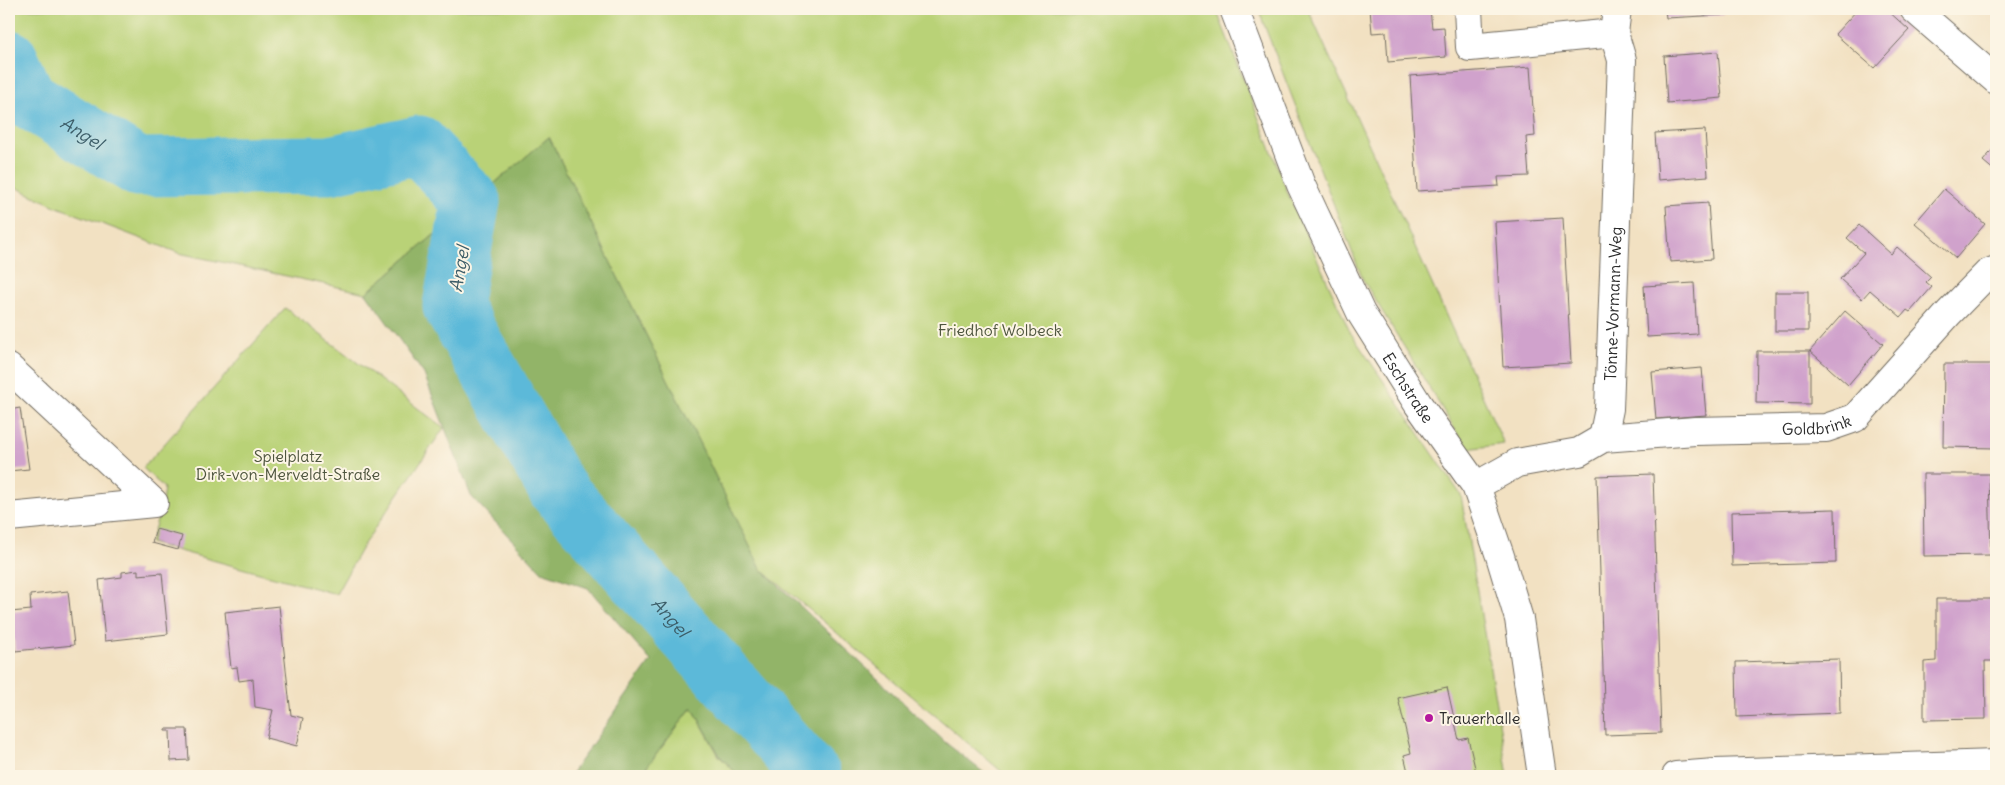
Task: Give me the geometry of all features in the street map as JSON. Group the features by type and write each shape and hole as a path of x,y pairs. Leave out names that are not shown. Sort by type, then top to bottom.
{"street":[{"name":"Eschstraße","path":"1234,9 1301,184 1360,313 1418,404 1476,486 1519,619 1542,776"},
{"name":"Tönne-Vormann-Weg","path":"1468,9 1470,47 1615,21 1622,60 1610,409 1603,438"},
{"path":"1914,9 1996,80"},
{"name":"Goldbrink","path":"1603,438 1695,431 1826,428 1855,418 1949,313 1988,273 1996,270"},
{"path":"9,368 154,503 9,517"},
{"path":"1476,486 1517,463 1578,452 1603,438"},
{"path":"1676,776 1996,764"}],"green space":[{"name":"Friedhof Wolbeck","path":"9,9 1216,9 1289,196 1350,332 1461,495 1508,776 1007,776 761,569 549,137 366,293 179,253 55,206 9,184"},
{"path":"1258,9 1308,9 1504,444 1467,449 1363,280"},
{"path":"549,137 761,569 946,743 988,776 739,776 720,756 692,707 640,776 575,776 571,774 651,661 588,588 542,572 471,496 424,374 366,293"},
{"name":"Spielplatz Dirk-von-Merveldt-Straße","path":"285,308 444,428 364,544 336,594 150,543 162,504 164,488 143,468"},
{"path":"692,707 719,756 739,776 640,776"}],"building":[{"path":"1370,9 1430,9 1432,28 1444,27 1446,57 1388,62 1386,32 1372,33"},
{"path":"1665,9 1723,9 1723,15 1666,18"},
{"path":"1858,9 1886,9 1909,30 1874,68 1835,34"},
{"path":"1718,52 1722,98 1667,103 1664,56"},
{"path":"1530,67 1535,136 1526,137 1529,176 1498,177 1499,186 1417,191 1410,76"},
{"path":"1705,130 1708,176 1658,180 1655,133"},
{"path":"1996,146 1996,172 1983,161"},
{"path":"1944,189 1985,224 1956,258 1915,223"},
{"path":"1708,203 1712,259 1670,262 1666,206"},
{"path":"1563,218 1571,363 1503,367 1495,222"},
{"path":"1859,225 1891,254 1897,247 1931,277 1926,282 1932,287 1910,312 1907,310 1901,317 1870,290 1862,299 1840,279 1864,253 1847,238"},
{"path":"1694,283 1697,334 1647,337 1644,286"},
{"path":"1775,292 1808,292 1808,331 1775,331"},
{"path":"1845,311 1883,344 1848,385 1810,351"},
{"path":"1757,351 1810,351 1810,404 1756,403"},
{"path":"1944,364 1996,364 1996,448 1943,447"},
{"path":"1702,368 1706,415 1656,419 1652,372"},
{"path":"20,408 29,469 9,471 9,410"},
{"path":"1653,474 1661,733 1605,735 1597,476"},
{"path":"1923,474 1989,474 1991,555 1924,556"},
{"path":"1835,509 1836,563 1732,566 1731,512"},
{"path":"156,529 182,536 178,550 152,543"},
{"path":"138,570 138,575 162,573 168,634 105,641 99,580 122,577 122,572"},
{"path":"68,591 74,645 15,651 11,612 31,610 30,595"},
{"path":"1936,599 1993,599 1993,661 1985,661 1986,719 1924,720 1924,662 1936,661"},
{"path":"279,606 291,715 303,718 297,746 266,738 273,710 255,707 253,679 239,681 237,667 231,668 225,612"},
{"path":"1839,659 1840,713 1737,717 1736,662"},
{"name":"Trauerhalle","path":"1447,687 1459,740 1468,738 1476,772 1467,774 1468,776 1409,776 1404,755 1411,753 1398,698"},
{"path":"165,729 187,729 189,760 171,761 170,731 165,731"}],"waterway":[{"name":"Angel","path":"9,59 27,98 138,167 330,165 419,145 471,201 452,306 558,490 812,776"}],"place":[{"name":"Trauerhalle","path":"1429,718"}]}
